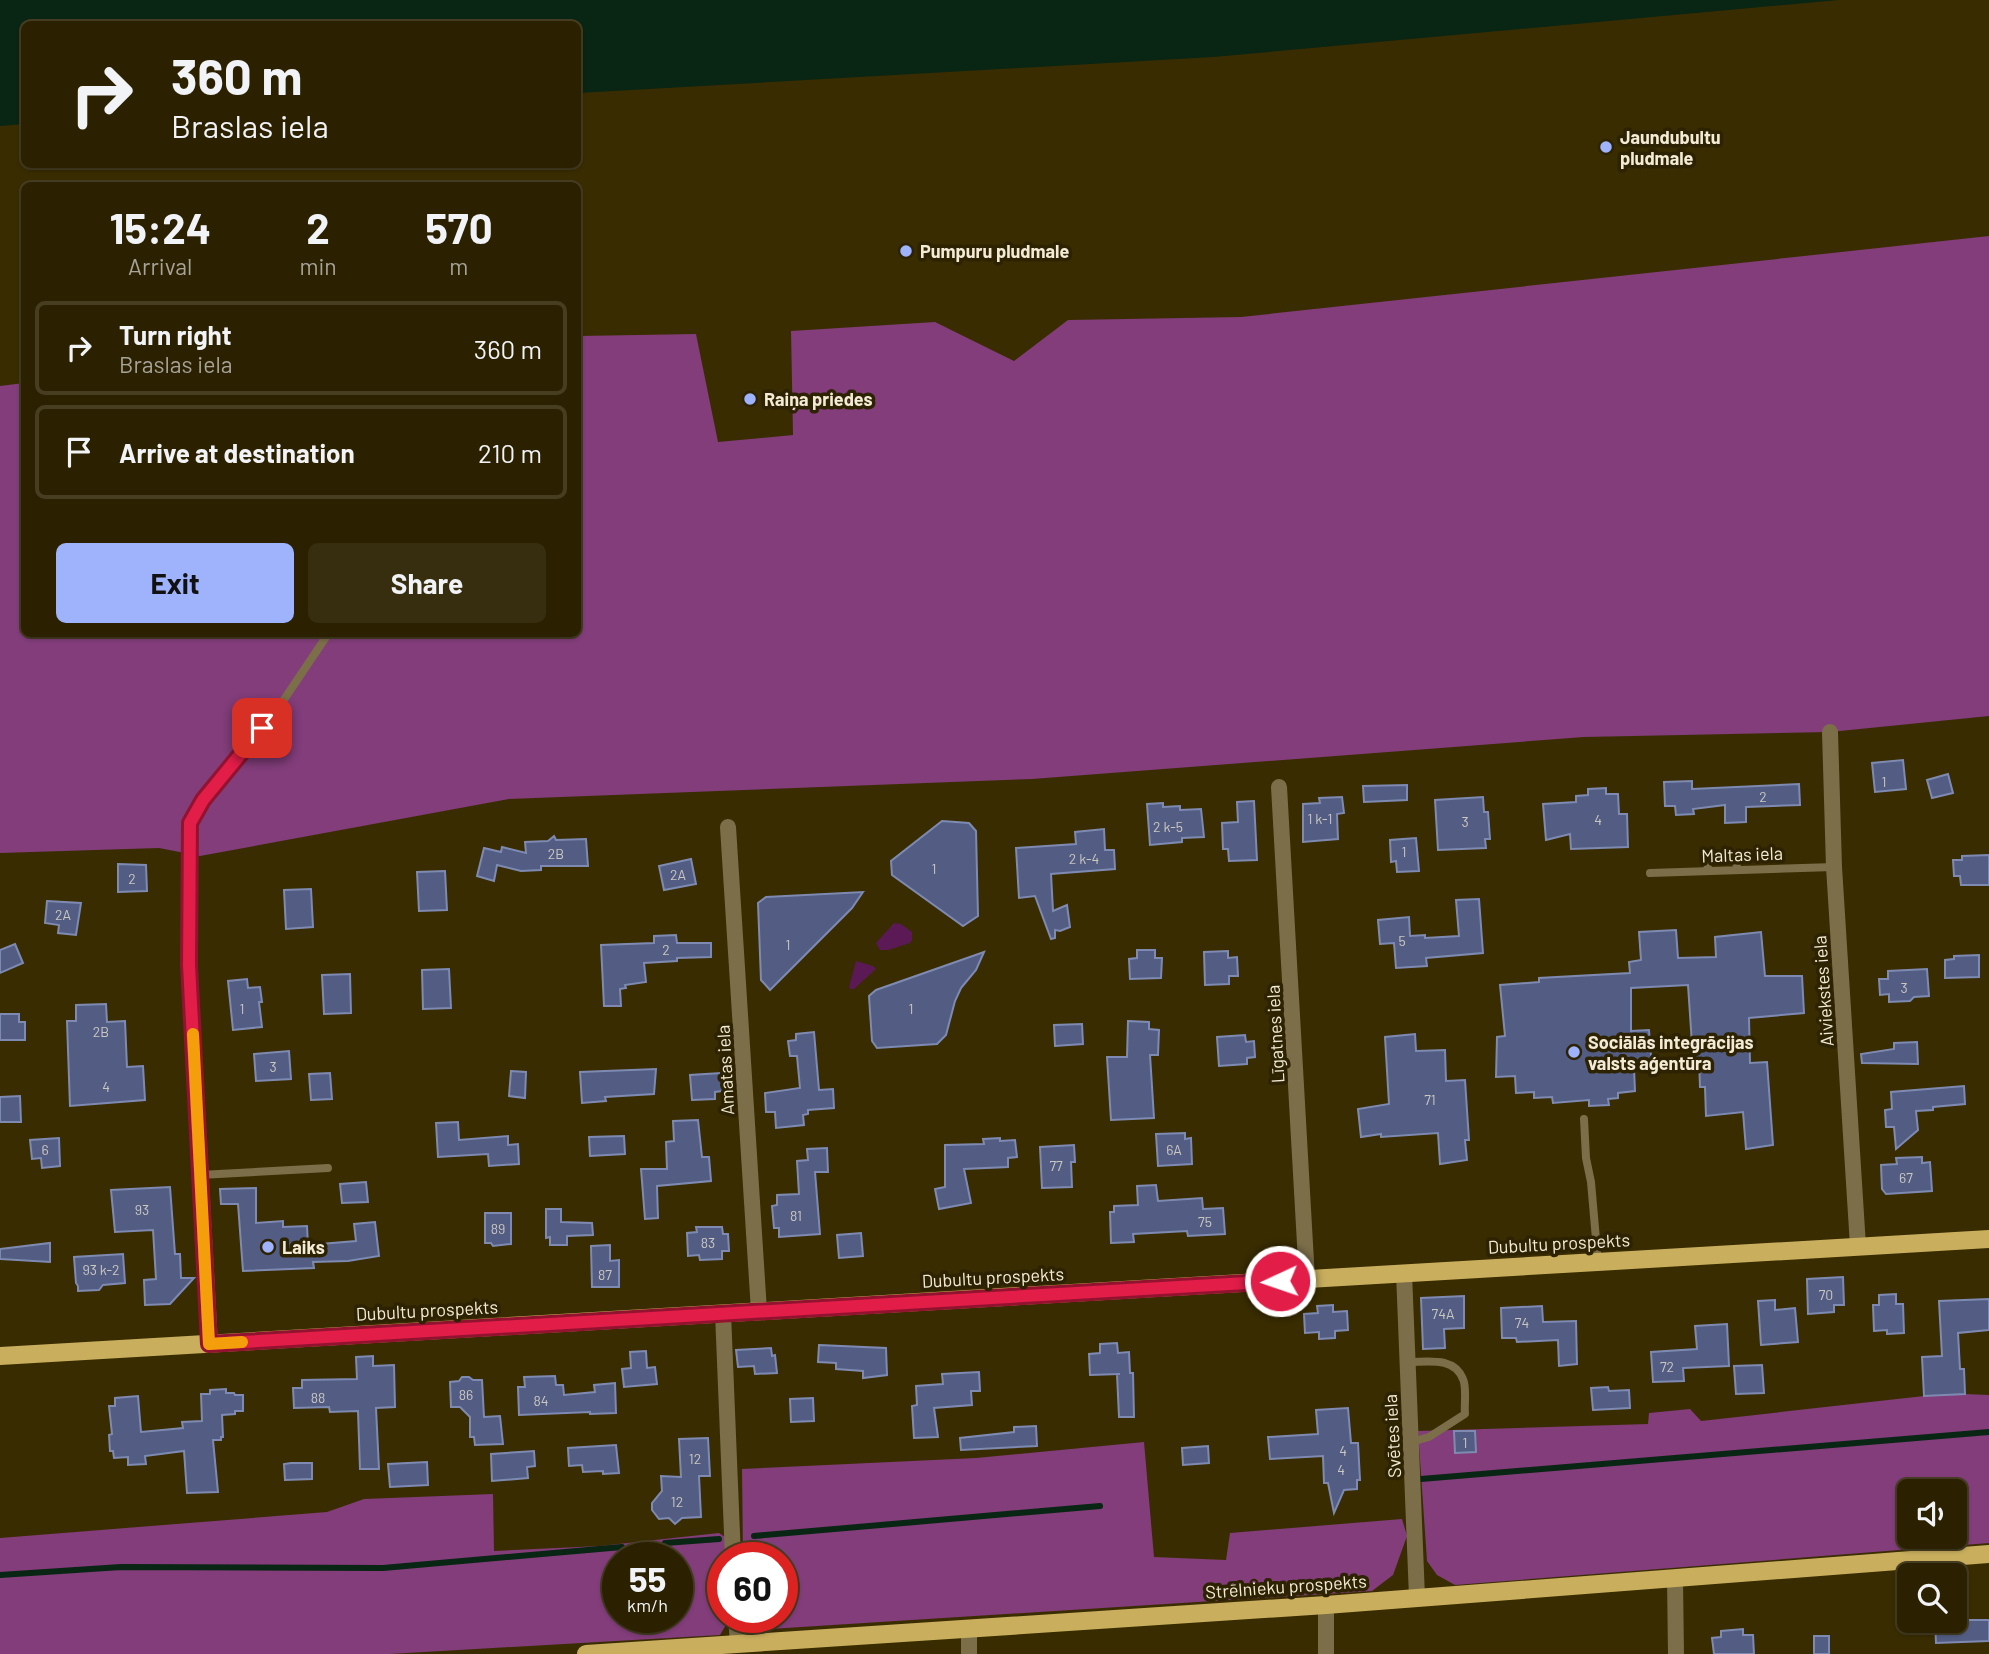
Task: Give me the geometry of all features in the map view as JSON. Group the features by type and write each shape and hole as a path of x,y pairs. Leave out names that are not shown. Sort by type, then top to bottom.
{"main road":[{"name":"Dubultu prospekts","path":"0,1356 1989,1239"},
{"name":"Strēlnieku prospekts","path":"586,1654 1326,1605 1989,1554"}],"street":[{"name":"Aiviekstes iela","path":"1830,732 1834,867 1858,1247"},
{"name":"Līgatnes iela","path":"1279,787 1307,1279"},
{"path":"203,800 190,823 189,952 209,1344"},
{"name":"Amatas iela","path":"728,827 760,1311"},
{"name":"Svētes iela","path":"1404,1273 1417,1597"},
{"path":"723,1313 732,1542"},
{"path":"1675,1579 1676,1654"},
{"path":"1326,1605 1326,1654"},
{"path":"969,1629 969,1654"},
{"path":"737,1633 738,1644"}],"lane":[{"path":"203,800 277,710 326,637"},
{"path":"1736,853 1737,870"},
{"path":"1707,855 1707,870"},
{"name":"Maltas iela","path":"1650,873 1834,867"},
{"path":"1584,1119 1598,1262"},
{"path":"200,1175 328,1168"},
{"path":"1408,1362 1443,1362 1454,1367 1464,1380 1465,1413 1429,1437 1411,1442"}],"shaded area":[{"path":"0,0 1839,0 1213,57 581,93 581,21 21,21 21,124 0,126"},
{"path":"1989,236 1989,716 1830,732 1584,737 1032,779 509,799 200,856 159,848 0,853 0,386 21,383 21,637 581,637 581,336 696,334 718,442 793,435 791,331 935,322 1014,361 1068,320 1241,317"},
{"path":"894,923 901,924 912,932 912,940 888,950 880,950 876,943"},
{"path":"856,961 876,969 854,989 850,989 849,987"},
{"path":"1989,1395 1989,1543 1967,1545 1967,1479 1897,1479 1897,1549 1913,1549 1455,1585 1437,1575 1427,1561 1418,1431 1648,1424 1649,1413 1690,1409 1701,1421 1924,1396"},
{"path":"1144,1442 1154,1557 1226,1560 1230,1533 1402,1519 1407,1536 1393,1575 1372,1591 798,1627 798,1542 743,1542 742,1469 976,1458"},
{"path":"493,1494 494,1551 602,1546 602,1633 693,1633 693,1542 637,1542 719,1533 725,1537 725,1542 707,1542 707,1633 721,1633 390,1654 0,1654 0,1538 327,1512 364,1499"}],"building":[{"path":"1903,760 1906,789 1875,792 1872,763"},
{"path":"1948,774 1953,793 1932,798 1927,780"},
{"path":"1692,781 1692,789 1799,784 1800,805 1746,807 1746,822 1725,823 1725,805 1693,809 1694,814 1676,815 1675,806 1665,806 1664,782"},
{"path":"1407,785 1407,800 1364,802 1363,786"},
{"path":"1606,788 1606,794 1618,794 1619,814 1627,814 1628,847 1571,849 1570,834 1546,840 1543,804 1576,802 1576,796 1588,795 1588,789"},
{"path":"1342,797 1344,813 1337,814 1338,839 1303,842 1303,804 1320,803 1319,798"},
{"path":"1483,797 1484,812 1488,812 1490,839 1485,839 1486,848 1438,850 1435,800"},
{"path":"1254,801 1257,860 1229,861 1228,849 1223,849 1222,823 1238,822 1237,802"},
{"path":"1163,803 1163,807 1180,806 1180,810 1201,809 1204,837 1182,838 1182,842 1150,845 1147,804"},
{"path":"942,821 969,823 976,831 978,916 963,926 892,875 891,861"},
{"path":"1104,829 1105,850 1114,850 1115,869 1051,874 1053,911 1067,905 1070,927 1055,930 1055,938 1051,939 1035,896 1019,898 1016,848 1076,844 1075,832"},
{"path":"554,836 556,840 586,839 588,866 541,866 541,870 521,871 497,865 494,881 477,876 484,848 501,852 502,847 526,853 525,842 548,841"},
{"path":"1416,838 1419,871 1397,872 1396,861 1391,862 1390,840"},
{"path":"1989,855 1989,885 1961,885 1960,876 1954,876 1953,860 1962,860 1962,856"},
{"path":"691,859 696,884 664,890 659,866"},
{"path":"118,864 146,865 147,891 118,892"},
{"path":"445,871 447,910 419,911 417,872"},
{"path":"311,889 313,927 286,929 284,890"},
{"path":"863,892 852,908 770,990 761,980 758,903 766,897"},
{"path":"1479,899 1483,953 1426,958 1427,966 1396,968 1394,943 1380,944 1378,920 1409,917 1410,936 1459,936 1456,900"},
{"path":"47,901 81,903 76,935 58,933 59,925 45,923"},
{"path":"1676,930 1678,958 1716,957 1715,937 1761,932 1765,976 1802,976 1804,1013 1749,1018 1750,1063 1767,1062 1773,1145 1746,1149 1743,1112 1706,1116 1705,1087 1700,1087 1699,1058 1693,1059 1688,985 1631,988 1631,1031 1649,1030 1652,1068 1634,1069 1635,1091 1618,1093 1618,1098 1608,1099 1609,1105 1589,1106 1589,1100 1553,1103 1552,1097 1534,1098 1534,1092 1516,1093 1515,1076 1496,1077 1497,1037 1505,1036 1500,985 1539,982 1539,978 1630,973 1629,962 1641,960 1639,932"},
{"path":"676,935 677,943 711,943 711,957 644,963 646,982 625,985 626,988 620,989 621,1006 604,1006 601,945 654,943 654,936"},
{"path":"15,944 23,963 0,973 0,950"},
{"path":"1137,950 1155,950 1155,958 1162,958 1161,978 1130,979 1129,959 1137,958"},
{"path":"1228,951 1228,958 1237,957 1238,976 1229,976 1229,984 1205,985 1204,952"},
{"path":"984,952 976,970 961,988 946,1035 937,1044 877,1048 872,1041 869,996 876,990"},
{"path":"1979,955 1979,977 1945,978 1945,960 1954,959 1954,956"},
{"path":"449,969 451,1008 423,1009 422,970"},
{"path":"1927,969 1929,996 1914,997 1910,1001 1889,1002 1889,994 1880,995 1879,979 1888,979 1888,971"},
{"path":"350,974 351,1013 324,1014 322,975"},
{"path":"247,979 248,988 260,987 262,1027 233,1030 228,981"},
{"path":"106,1004 107,1022 125,1021 127,1067 143,1066 145,1100 70,1106 67,1021 76,1021 76,1005"},
{"path":"0,1014 19,1014 19,1022 25,1022 25,1040 0,1040"},
{"path":"1128,1021 1149,1022 1149,1029 1159,1030 1158,1055 1150,1055 1154,1118 1111,1120 1107,1057 1127,1057"},
{"path":"1082,1024 1083,1044 1055,1046 1054,1025"},
{"path":"814,1032 819,1090 833,1089 834,1108 808,1110 808,1114 803,1115 804,1125 776,1128 775,1112 766,1112 765,1093 800,1088 797,1056 790,1056 788,1041 796,1040 796,1034"},
{"path":"1415,1034 1416,1051 1445,1050 1446,1081 1465,1080 1469,1140 1465,1140 1467,1160 1440,1164 1438,1133 1361,1137 1358,1109 1389,1104 1385,1037"},
{"path":"1245,1035 1246,1042 1254,1041 1255,1057 1247,1058 1247,1064 1219,1066 1217,1037"},
{"path":"1917,1042 1918,1064 1862,1063 1861,1054 1894,1049 1894,1043"},
{"path":"289,1051 291,1079 256,1081 254,1054"},
{"path":"656,1069 654,1094 605,1097 606,1101 582,1103 580,1072"},
{"path":"511,1071 526,1072 525,1098 509,1096"},
{"path":"330,1073 332,1099 311,1100 309,1074"},
{"path":"721,1073 723,1091 715,1092 715,1099 692,1100 690,1075"},
{"path":"1964,1086 1965,1104 1916,1111 1918,1130 1896,1149 1894,1127 1886,1127 1885,1110 1892,1109 1891,1092"},
{"path":"20,1096 21,1122 0,1122 0,1097"},
{"path":"698,1120 702,1157 709,1157 711,1181 657,1186 658,1218 645,1219 641,1169 667,1169 666,1142 674,1141 673,1121"},
{"path":"458,1122 459,1140 508,1136 508,1145 518,1144 519,1164 489,1166 488,1154 438,1157 436,1123"},
{"path":"1185,1133 1185,1139 1191,1138 1192,1164 1158,1166 1156,1134"},
{"path":"624,1136 625,1154 590,1156 589,1137"},
{"path":"59,1138 60,1166 42,1168 41,1158 32,1159 30,1140"},
{"path":"1000,1138 1000,1141 1015,1140 1017,1157 1008,1158 1008,1167 964,1169 971,1203 939,1209 935,1189 945,1187 945,1145 984,1144 983,1139"},
{"path":"1074,1145 1075,1162 1071,1162 1072,1187 1042,1188 1040,1147"},
{"path":"827,1148 828,1172 815,1172 820,1234 779,1237 779,1228 774,1228 772,1206 777,1205 777,1195 799,1194 797,1161 808,1160 807,1149"},
{"path":"1922,1157 1922,1163 1930,1162 1932,1191 1886,1194 1882,1189 1881,1165 1897,1164 1896,1158"},
{"path":"366,1182 368,1202 342,1203 340,1184"},
{"path":"1156,1185 1158,1201 1202,1198 1203,1209 1223,1208 1225,1234 1188,1236 1187,1231 1133,1234 1134,1242 1111,1243 1110,1212 1114,1212 1114,1206 1138,1205 1137,1186"},
{"path":"170,1187 175,1254 180,1254 181,1278 194,1278 170,1304 145,1305 144,1280 156,1279 153,1230 115,1232 111,1190"},
{"path":"256,1188 256,1223 283,1221 283,1227 307,1226 308,1245 356,1241 354,1224 375,1222 379,1256 348,1261 313,1262 314,1268 243,1271 238,1204 221,1204 220,1189"},
{"path":"546,1209 561,1209 561,1222 592,1223 593,1235 567,1236 567,1245 550,1245 550,1237 546,1238"},
{"path":"485,1213 511,1213 511,1244 493,1246 491,1243 485,1243"},
{"path":"696,1227 722,1227 723,1234 728,1234 729,1251 722,1251 722,1259 700,1260 699,1255 688,1256 687,1233 697,1232"},
{"path":"861,1233 863,1256 839,1258 837,1235"},
{"path":"50,1243 50,1262 0,1259 0,1249"},
{"path":"610,1245 610,1261 619,1260 619,1287 592,1287 591,1246"},
{"path":"123,1254 125,1283 103,1285 99,1290 78,1291 74,1257"},
{"path":"1843,1277 1844,1305 1834,1305 1834,1312 1808,1314 1807,1279"},
{"path":"1896,1294 1896,1304 1903,1304 1904,1333 1887,1334 1887,1330 1874,1331 1873,1305 1879,1305 1879,1295"},
{"path":"1464,1296 1464,1328 1444,1329 1445,1348 1423,1349 1421,1298"},
{"path":"1989,1299 1989,1330 1958,1333 1960,1369 1964,1369 1965,1394 1924,1396 1922,1357 1942,1356 1939,1301"},
{"path":"1775,1300 1775,1310 1795,1308 1798,1342 1761,1345 1758,1301"},
{"path":"1333,1305 1333,1312 1347,1311 1348,1330 1335,1331 1335,1338 1319,1339 1319,1332 1305,1333 1304,1314 1318,1313 1317,1306"},
{"path":"1542,1306 1543,1322 1576,1321 1577,1364 1559,1366 1558,1340 1517,1342 1516,1338 1502,1338 1501,1308"},
{"path":"1727,1324 1729,1366 1683,1368 1684,1381 1653,1382 1651,1352 1697,1349 1695,1326"},
{"path":"1117,1343 1118,1353 1129,1352 1130,1373 1133,1373 1134,1417 1119,1417 1117,1374 1090,1375 1089,1354 1100,1353 1100,1344"},
{"path":"819,1345 886,1348 887,1375 863,1378 863,1371 836,1369 836,1363 818,1362"},
{"path":"771,1348 772,1356 775,1355 777,1373 755,1374 754,1366 738,1367 736,1350"},
{"path":"646,1351 647,1368 655,1367 657,1384 624,1387 622,1369 631,1368 630,1352"},
{"path":"373,1356 373,1366 394,1365 395,1407 376,1408 379,1469 360,1469 358,1411 330,1412 329,1407 294,1408 293,1388 302,1388 302,1380 357,1379 356,1357"},
{"path":"1762,1365 1764,1393 1736,1394 1734,1366"},
{"path":"979,1372 980,1391 971,1391 972,1405 934,1408 938,1437 914,1438 912,1406 917,1405 916,1386 943,1384 942,1374"},
{"path":"555,1376 556,1385 563,1385 564,1395 595,1392 594,1385 615,1383 616,1413 519,1415 518,1387 525,1387 524,1377"},
{"path":"462,1377 482,1380 484,1417 500,1416 503,1444 475,1445 474,1437 470,1437 470,1417 460,1407 451,1407 450,1382 459,1381"},
{"path":"1608,1387 1609,1391 1629,1390 1630,1408 1593,1410 1591,1388"},
{"path":"226,1389 226,1393 243,1395 243,1411 222,1415 223,1437 221,1440 213,1440 218,1492 187,1493 184,1451 145,1456 146,1464 128,1465 128,1457 114,1458 113,1451 110,1451 109,1435 112,1434 109,1406 115,1406 115,1398 138,1396 141,1432 183,1428 182,1422 202,1421 201,1394 210,1394 210,1390"},
{"path":"813,1398 814,1421 791,1422 790,1399"},
{"path":"1348,1408 1351,1443 1358,1443 1360,1480 1357,1480 1357,1489 1344,1490 1334,1513 1328,1483 1324,1483 1323,1456 1270,1459 1268,1437 1318,1434 1316,1410"},
{"path":"1036,1426 1037,1446 961,1450 960,1438 1014,1432 1014,1427"},
{"path":"1454,1431 1475,1431 1476,1452 1455,1453"},
{"path":"708,1438 710,1476 699,1476 701,1517 682,1518 675,1524 669,1518 659,1519 652,1510 652,1503 662,1491 661,1476 681,1477 679,1439"},
{"path":"616,1445 619,1473 583,1472 582,1465 569,1466 568,1448"},
{"path":"1208,1446 1209,1463 1183,1465 1182,1448"},
{"path":"534,1451 535,1466 527,1467 528,1478 492,1481 491,1454"},
{"path":"427,1462 428,1485 390,1487 388,1464"},
{"path":"312,1463 312,1479 285,1480 284,1464"},
{"path":"1967,1620 1989,1620 1989,1641 1936,1643 1936,1633 1967,1633"},
{"path":"1743,1629 1743,1635 1753,1635 1754,1654 1714,1654 1712,1638 1721,1637 1721,1631"},
{"path":"1814,1636 1829,1636 1829,1654 1814,1654"}],"waterway":[{"path":"1421,1479 1989,1432"},
{"path":"754,1536 1100,1506"},
{"path":"678,1542 719,1539"},
{"path":"0,1575 121,1567 383,1568 602,1549"}],"slow traffic":[{"path":"193,1034 209,1344 242,1342"}],"place":[{"name":"Jaundubultu pludmale","path":"1606,147"},
{"name":"Pumpuru pludmale","path":"906,251"},
{"name":"Raiņa priedes","path":"750,399"},
{"name":"Sociālās integrācijas valsts aģentūra","path":"1574,1052"},
{"name":"Laiks","path":"268,1247"}],"route":[{"path":"262,728 203,800 190,823 189,965 209,1344 1280,1281"}]}
